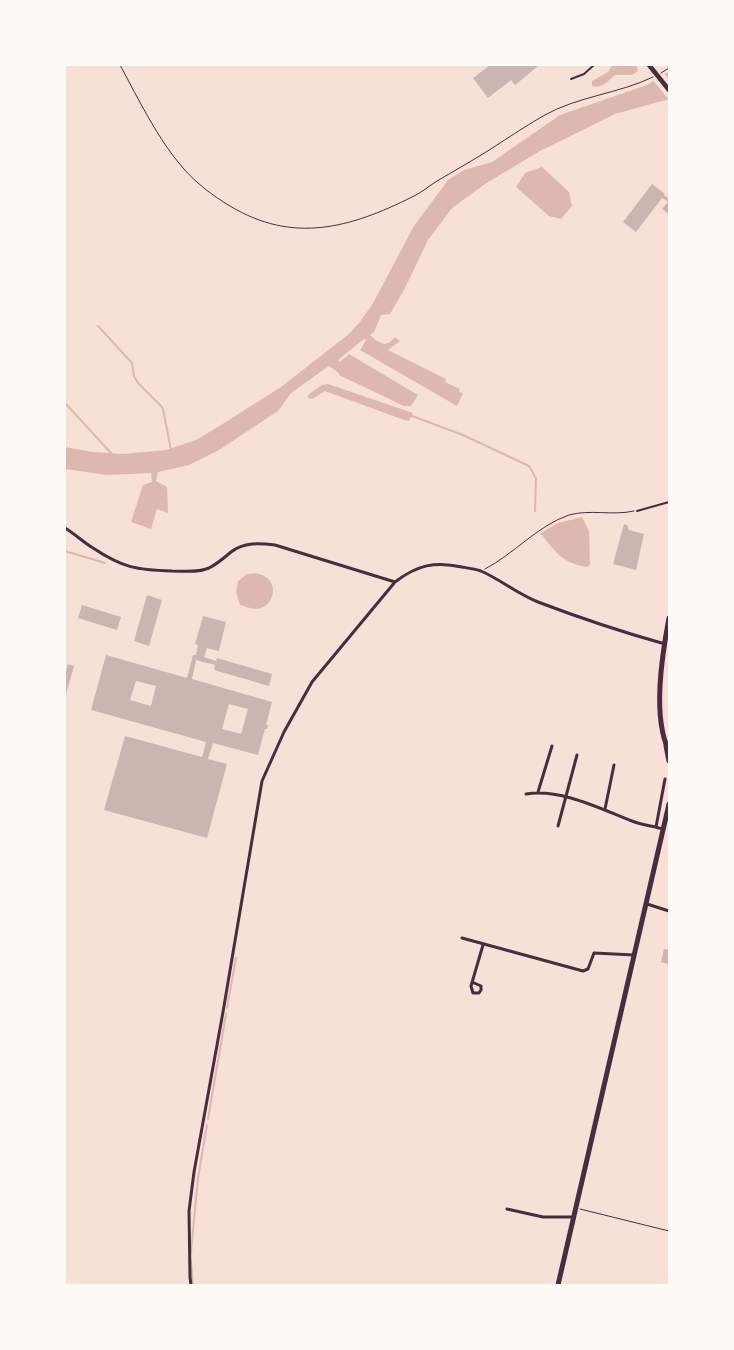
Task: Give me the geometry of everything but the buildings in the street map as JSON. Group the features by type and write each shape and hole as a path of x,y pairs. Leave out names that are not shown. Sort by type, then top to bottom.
{"main road":[{"path":"669,618 659,696 661,722 669,761"},
{"path":"666,644 669,634"},
{"path":"558,1285 669,804"}],"street":[{"path":"649,65 669,90"},
{"path":"65,528 114,561 145,570 201,571 211,567 241,546 264,544 275,545 395,582"},
{"path":"191,1285 189,1211 194,1172 262,781 284,732 312,682 395,582 413,570 435,564 452,565 480,571 537,602 611,628 666,644"},
{"path":"538,792 552,746"},
{"path":"558,826 577,755"},
{"path":"605,809 614,766"},
{"path":"656,827 665,780"},
{"path":"526,794 538,792 567,798 605,809 634,822 664,829"},
{"path":"647,904 669,911"},
{"path":"462,938 584,971 588,969 594,953 635,955"},
{"path":"472,982 483,945"},
{"path":"507,1209 543,1217 574,1218"}],"lane":[{"path":"571,79 584,74 594,65"},
{"path":"637,511 669,502"}],"path":[{"path":"120,65 166,146 184,169 200,185 219,200 257,221 296,229 334,226 364,217 413,197 544,116 572,102 651,78 669,68"},
{"path":"480,571 499,561 513,549 553,522 568,516 585,512 623,514 637,511"},
{"path":"576,1208 669,1230"}],"shaded area":[{"path":"612,65 636,65 638,71 632,75 615,75 602,85 592,86 592,81 608,72"},
{"path":"669,71 669,99 615,114 540,151 485,184 452,208 428,240 390,314 381,315 374,332 370,335 384,344 389,343 395,337 400,341 388,350 446,379 445,382 460,389 459,392 463,393 457,406 360,350 366,340 364,339 338,360 340,362 349,354 418,395 411,406 404,406 339,375 329,366 291,393 278,411 219,450 189,465 158,472 156,481 167,487 168,513 157,509 151,529 131,522 143,485 152,482 151,473 107,475 65,469 65,447 92,452 123,454 166,450 196,440 281,387 349,334 359,323 372,305 414,226 448,180 464,170 492,162 560,115 647,85"},
{"path":"542,167 569,192 572,206 561,219 549,216 516,187 525,173"},
{"path":"328,384 413,413 409,421 404,420 325,391 312,399 308,398 308,395 322,385"},
{"path":"582,517 589,531 590,564 587,567 566,560 539,534 558,523"},
{"path":"247,574 259,574 270,581 273,593 268,604 256,609 240,605 236,592 238,581"}],"pier":[{"path":"663,72 669,79 669,100 652,79"}],"waterway":[{"path":"98,326 132,363 134,376 138,383 163,409 171,450"},
{"path":"65,403 111,453"},
{"path":"412,416 463,435 529,466 536,478 535,511"},
{"path":"65,551 105,563"},
{"path":"227,1008 236,958"},
{"path":"208,1119 226,1014"},
{"path":"191,1252 198,1178 207,1125"},
{"path":"191,1261 193,1285"}]}
